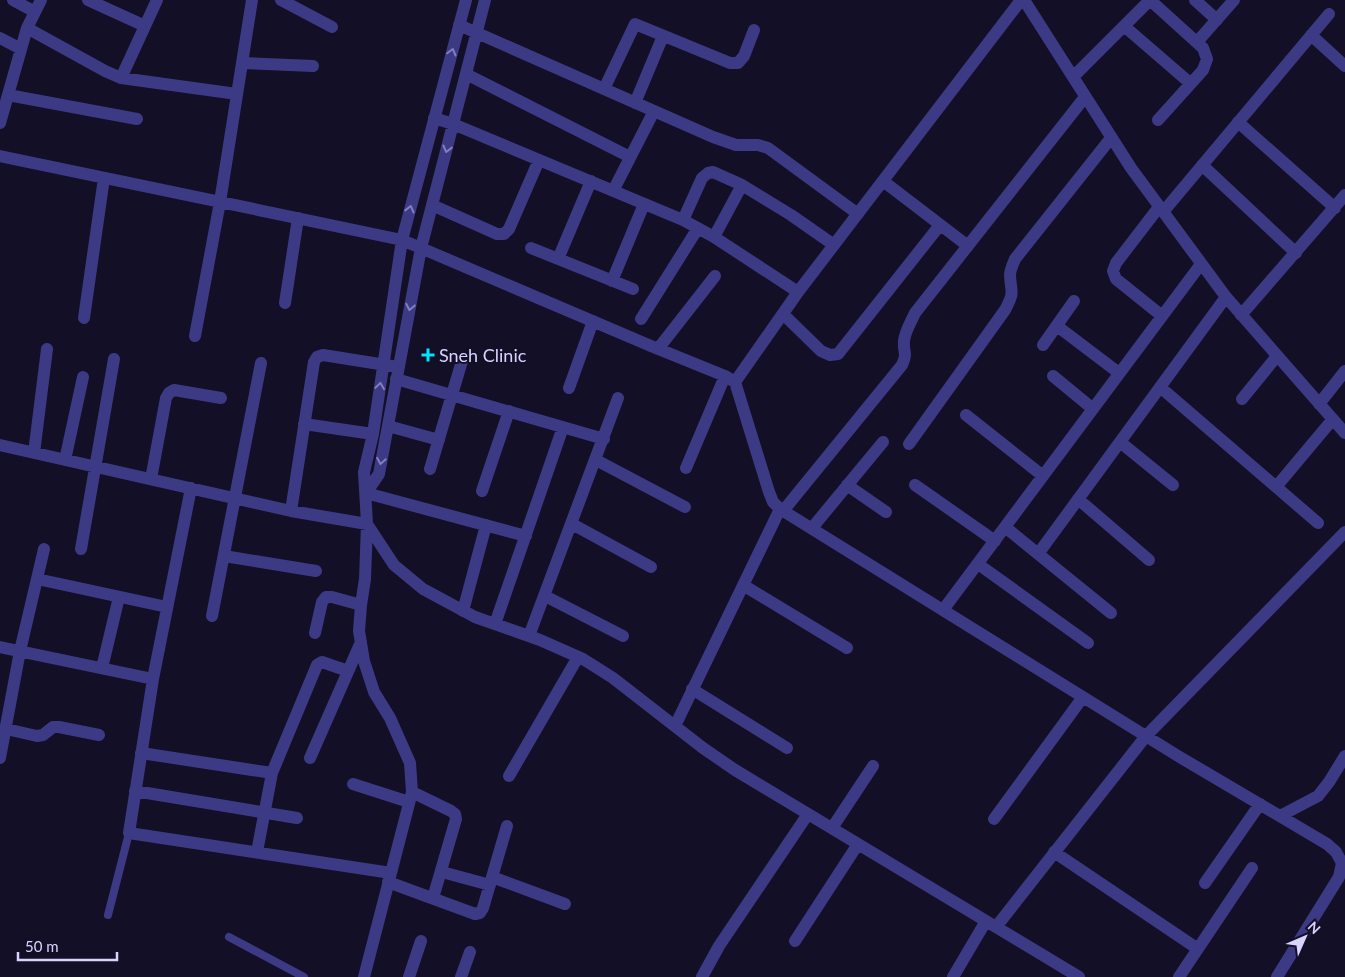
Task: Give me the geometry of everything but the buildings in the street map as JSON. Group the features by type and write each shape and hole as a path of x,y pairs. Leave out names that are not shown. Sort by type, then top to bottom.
{"street":[{"path":"13,0 35,12"},
{"path":"0,123 27,28 41,0"},
{"path":"88,0 145,26"},
{"path":"121,78 157,0"},
{"path":"195,336 220,202 252,0"},
{"path":"281,0 332,27"},
{"path":"364,977 410,797 410,763 390,718 374,692 364,661 359,631 365,579 367,524 364,472 373,434 402,240 466,0"},
{"path":"366,493 379,474 421,248 486,0"},
{"path":"686,468 730,379 783,314 1022,0 1131,168 1201,264 1241,315 1345,433"},
{"path":"1073,77 1150,0 1198,42 1203,48 1207,59 1203,70 1158,120"},
{"path":"1195,0 1217,20"},
{"path":"1198,42 1234,0"},
{"path":"1162,316 1116,279 1113,271 1116,263 1161,209 1202,165 1329,14"},
{"path":"604,89 635,24 730,63 738,63 744,56 754,30"},
{"path":"459,25 713,137 736,145 758,145 768,148 858,214"},
{"path":"1124,26 1190,83"},
{"path":"27,28 121,78 237,94"},
{"path":"1311,35 1345,66"},
{"path":"635,103 663,36"},
{"path":"0,38 21,50"},
{"path":"242,63 312,66"},
{"path":"466,74 630,157"},
{"path":"8,95 137,119"},
{"path":"675,726 781,510 902,365 906,355 904,342 915,313 1085,96"},
{"path":"613,191 654,111"},
{"path":"434,118 453,124 683,220 798,292"},
{"path":"1238,122 1335,208"},
{"path":"909,444 1012,297 1010,274 1014,259 1111,138"},
{"path":"0,156 402,240 730,379 769,492 773,502 781,510 1146,736 1327,844 1336,852 1342,863 1339,877 1277,977"},
{"path":"432,205 497,234 504,234 509,229 539,160"},
{"path":"1202,165 1296,252"},
{"path":"683,220 702,178 708,173 714,172 742,185 791,215 834,245"},
{"path":"84,318 104,178"},
{"path":"558,259 591,182"},
{"path":"883,182 968,246"},
{"path":"714,238 742,185"},
{"path":"1241,315 1345,195"},
{"path":"612,280 644,204"},
{"path":"286,303 298,218"},
{"path":"783,314 822,351 830,355 838,354 940,225"},
{"path":"641,319 698,228"},
{"path":"531,248 633,289"},
{"path":"943,610 1201,264"},
{"path":"658,349 715,276"},
{"path":"1038,554 1226,297"},
{"path":"1042,346 1074,301"},
{"path":"569,388 593,321"},
{"path":"1057,326 1120,373"},
{"path":"34,453 47,349"},
{"path":"291,511 314,362 324,354 383,365 453,395 604,439"},
{"path":"1242,400 1277,356"},
{"path":"81,549 114,359"},
{"path":"430,469 462,361"},
{"path":"212,616 261,363"},
{"path":"1320,404 1345,371"},
{"path":"1053,376 1093,409"},
{"path":"65,460 83,377"},
{"path":"1160,387 1318,523"},
{"path":"151,479 166,398 170,393 174,390 221,398"},
{"path":"529,636 618,398"},
{"path":"482,491 509,411"},
{"path":"966,415 1043,476"},
{"path":"1276,487 1333,419"},
{"path":"304,424 373,434"},
{"path":"388,426 439,440"},
{"path":"495,624 563,427"},
{"path":"812,528 883,442"},
{"path":"1120,442 1173,486"},
{"path":"0,445 291,511 367,524 394,565 423,589 475,618 529,636 578,657 613,678 735,770 1080,977"},
{"path":"596,460 685,507"},
{"path":"847,485 886,512"},
{"path":"915,485 995,541"},
{"path":"191,488 153,678 129,833 256,852 389,877 433,898 475,914 480,913 483,908 507,826"},
{"path":"366,493 526,536"},
{"path":"1078,499 1149,560"},
{"path":"572,524 651,567"},
{"path":"463,611 486,525"},
{"path":"1005,527 1111,613"},
{"path":"953,977 991,924 1054,852 1146,736 1345,532"},
{"path":"0,758 20,651 44,549"},
{"path":"224,556 316,571"},
{"path":"978,564 1088,643"},
{"path":"37,579 167,607"},
{"path":"743,585 847,648"},
{"path":"545,596 623,636"},
{"path":"102,668 119,597"},
{"path":"315,633 322,602 326,597 361,606"},
{"path":"310,758 361,642"},
{"path":"0,647 153,678"},
{"path":"509,776 578,657"},
{"path":"256,852 272,773 317,665 322,662 329,663 348,671"},
{"path":"692,690 788,748"},
{"path":"994,819 1083,696"},
{"path":"6,729 37,736 43,735 52,727 59,727 100,735"},
{"path":"141,753 272,773"},
{"path":"1280,816 1318,796 1345,756"},
{"path":"832,828 873,766"},
{"path":"353,784 410,797 451,811 454,814 456,820 433,898"},
{"path":"135,791 297,818"},
{"path":"1205,883 1260,804"},
{"path":"702,977 719,946 808,814"},
{"path":"795,941 858,844"},
{"path":"1054,852 1198,949"},
{"path":"1179,977 1252,868"},
{"path":"442,872 491,881 565,904"},
{"path":"409,977 421,941"},
{"path":"461,977 470,952"}],"lane":[{"path":"108,915 129,833"},
{"path":"229,937 304,977"}],"place":[{"name":"Sneh Clinic","path":"428,355"}]}
